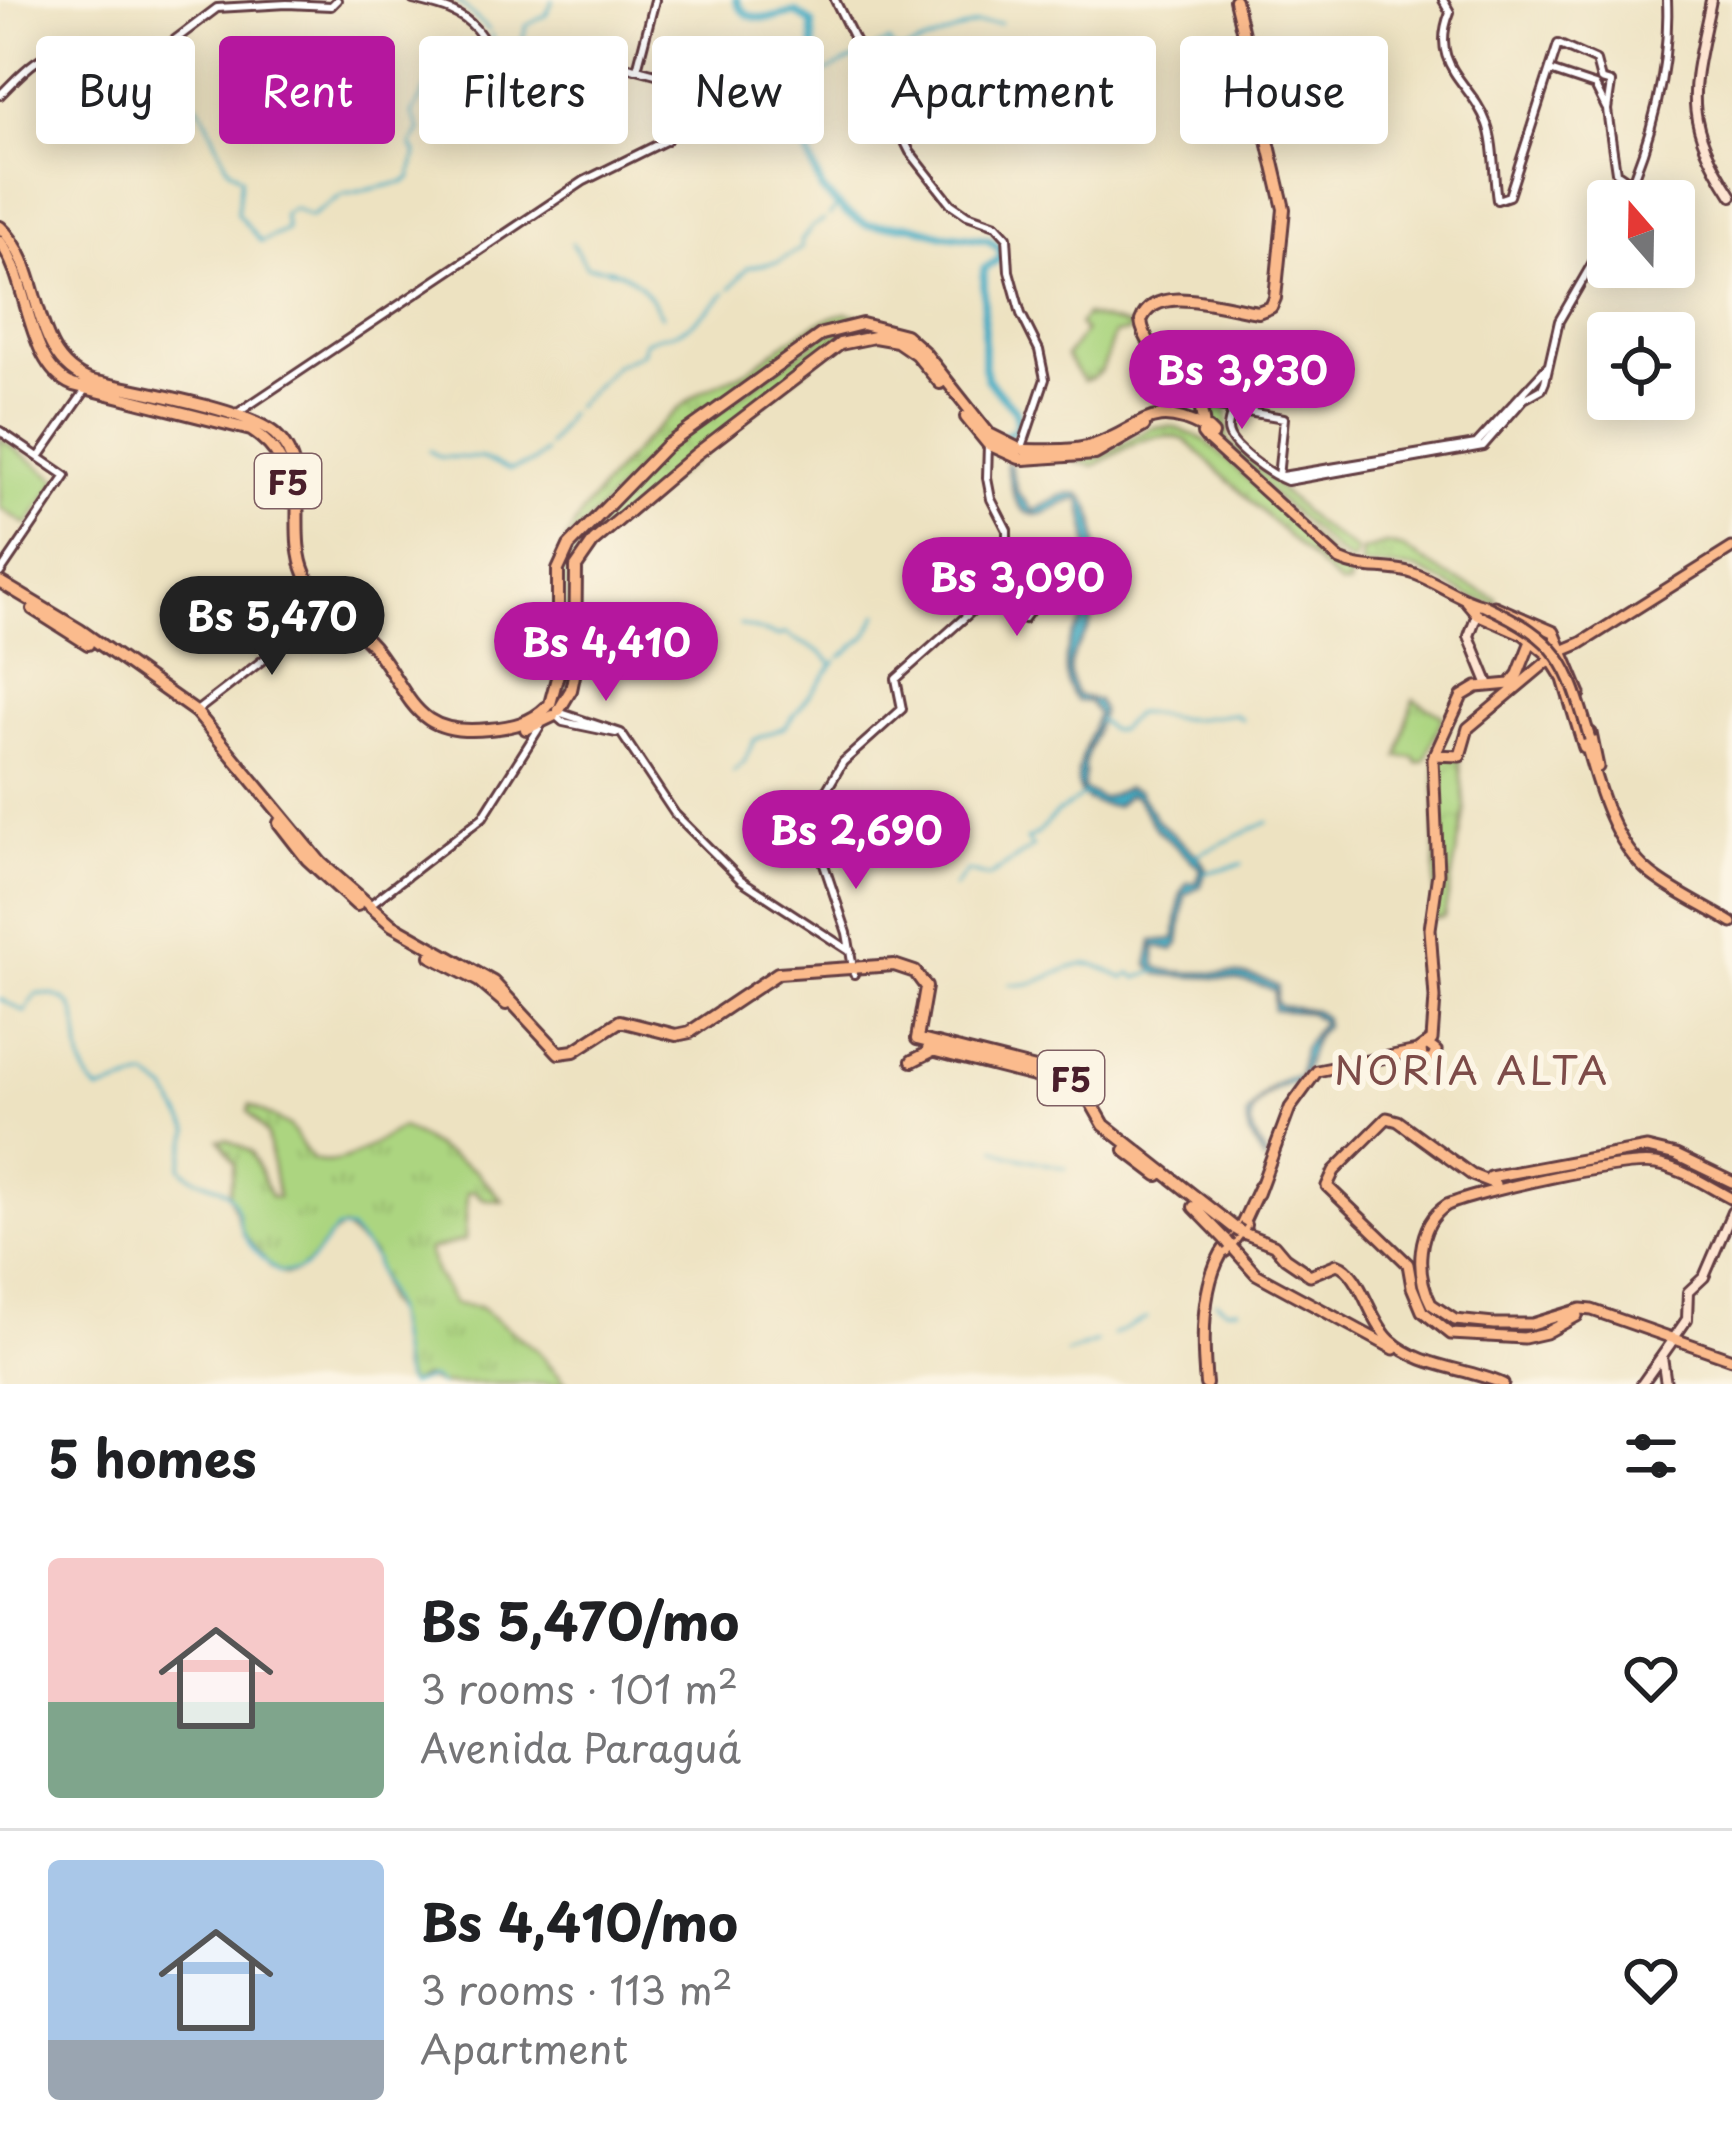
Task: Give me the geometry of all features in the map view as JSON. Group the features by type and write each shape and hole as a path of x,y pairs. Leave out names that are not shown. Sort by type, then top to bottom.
{"highway":[{"path":"1207,432 1204,409 1187,382 1145,336 1142,316 1150,305 1165,299 1258,312 1273,304 1285,217 1239,7"},
{"path":"0,227 20,254 59,362 89,385"},
{"name":"F5","path":"0,242 12,262 48,365 62,380 236,414 267,428 289,452 296,472 300,560 327,611"},
{"path":"551,712 558,674 556,584 569,546 675,438 822,334 862,324 905,335 989,434 1020,450 1088,447 1138,421 1155,416 1196,421 1204,409"},
{"path":"551,712 574,682 574,577 583,553 695,455 830,350 862,337 882,337 903,345 916,354 988,444 1095,454 1151,424 1207,432"},
{"name":"F5","path":"89,385 243,427 268,442 287,475 296,568 305,588 364,645 405,709 429,729 470,738 508,734 551,712"},
{"path":"185,412 236,414 268,442"},
{"path":"1181,418 1207,432"},
{"path":"0,581 69,623 194,713 299,851 400,939 485,985 558,1054"},
{"path":"334,881 409,937 493,982 558,1054"},
{"path":"558,1054 621,1024 670,1037 697,1028 774,974 902,972 914,977 926,999 917,1039"},
{"name":"F5","path":"917,1039 922,1047 1068,1084 1104,1129 1233,1236"},
{"name":"F5","path":"917,1039 1066,1076 1084,1090 1104,1129"},
{"path":"912,1061 934,1050"},
{"path":"1206,1384 1204,1330 1213,1260 1233,1236 1260,1184"}],"main road":[{"path":"1711,0 1694,104 1704,152 1732,196"},
{"path":"1207,432 1226,457 1340,560 1363,568 1411,572 1556,653"},
{"path":"1434,755 1460,756 1464,733 1556,653 1732,548"},
{"path":"1466,601 1484,602 1551,629 1560,671 1596,769"},
{"path":"1481,610 1469,637 1492,705"},
{"path":"1481,610 1535,632 1552,648 1572,682 1601,787 1621,836 1640,863 1732,923"},
{"path":"1260,1184 1290,1108 1317,1071 1424,1047 1434,1033 1430,929 1438,873 1431,782 1434,755 1462,696 1514,680 1537,626"},
{"path":"1732,1198 1662,1165 1632,1163 1497,1184 1474,1177 1399,1121 1387,1118 1334,1171 1328,1186 1408,1264 1423,1311 1451,1334 1524,1338 1591,1312 1732,1362"},
{"path":"1550,1326 1462,1322 1443,1316 1431,1304 1423,1280 1424,1236 1436,1211 1497,1184 1635,1148 1665,1151 1732,1182"},
{"path":"1603,1169 1599,1160 1604,1154"},
{"path":"1575,1160 1582,1173"},
{"path":"1644,1383 1687,1319 1688,1292 1704,1277 1732,1212"},
{"path":"1233,1236 1274,1245 1310,1275 1337,1264 1349,1269 1370,1313 1410,1357"},
{"path":"1233,1236 1256,1274 1410,1357 1469,1370 1503,1384"},
{"path":"1666,1383 1661,1365 1671,1342"},
{"path":"1644,1383 1656,1376 1666,1383"}],"street":[{"path":"0,95 34,63 59,53 72,56 98,76 118,55 138,47 164,48 217,8 331,6 337,0"},
{"path":"236,414 584,181 667,140 682,80 568,47 502,57 490,50 465,19 446,8 413,0"},
{"path":"637,69 655,0"},
{"path":"835,0 910,152 951,204 996,225 1007,237 1021,314 1039,350 1045,380 1020,450 987,468"},
{"path":"1443,0 1450,12 1445,25 1447,64 1486,121 1497,200 1509,196 1558,44 1596,61 1617,176 1626,180"},
{"path":"1633,180 1649,143 1658,103 1667,43 1667,0"},
{"path":"1550,71 1611,83 1606,110"},
{"path":"1601,97 1611,94"},
{"path":"1232,410 1231,440 1278,477 1483,446 1538,383 1559,321 1587,272"},
{"path":"39,457 89,385"},
{"path":"1204,409 1284,418 1278,477"},
{"path":"0,431 66,476 0,581"},
{"path":"854,971 809,820 843,762 902,709 896,679 983,601 1024,619 1044,592 1006,547 1007,530 991,499 988,444"},
{"path":"194,713 327,611"},
{"path":"368,906 483,817 551,712 610,726 625,736 676,814 741,880 851,952"}],"green space":[{"path":"847,313 872,319 842,322 820,332 660,446 563,548 601,489 679,409 809,328"},
{"path":"1086,315 1132,327 1114,334 1101,370 1083,381 1066,356 1085,331 1079,325"},
{"path":"859,326 867,333 836,343 578,557 574,644 567,693 562,693 561,574 569,553 665,450 826,335"},
{"path":"1212,408 1227,410 1227,440 1317,524 1357,551 1353,563 1227,453 1215,432"},
{"path":"1152,427 1174,427 1205,440 1352,570 1349,585 1340,585 1185,440 1148,439 1094,466 1066,460 1099,457"},
{"path":"0,438 58,480 27,525 0,508"},
{"path":"1386,544 1403,548 1496,598 1496,604 1417,569 1361,565 1362,551"},
{"path":"1414,699 1443,716 1425,760 1417,763 1414,757 1398,757"},
{"path":"1436,758 1459,758 1465,809 1444,917 1434,919"},
{"path":"250,1105 289,1126 312,1159 347,1158 402,1127 476,1171 503,1201 467,1193 465,1240 428,1250 436,1273 454,1304 479,1307 537,1350 567,1384 440,1384 423,1377 409,1384 401,1369 393,1311 385,1301 373,1254 343,1228 304,1267 285,1274 271,1267 243,1234 229,1194 235,1163 219,1140 251,1152 271,1197 278,1198 267,1135 248,1111"}],"water":[{"path":"1010,463 1017,491 1033,511 1063,495 1078,493 1093,515 1097,550 1092,617 1070,669 1077,695 1098,701 1102,712 1085,762 1083,789 1102,799 1127,788 1138,791 1157,820 1206,869 1201,886 1185,895 1179,944 1173,950 1155,946 1156,966 1247,975 1278,987 1279,1006 1314,1010 1325,1018 1299,1083 1270,1093 1253,1111 1252,1127 1264,1161 1246,1117 1276,1084 1299,1077 1303,1048 1322,1022 1310,1013 1273,1010 1275,991 1261,985 1158,974 1148,964 1153,941 1175,939 1180,896 1187,883 1197,882 1201,869 1155,828 1136,797 1128,795 1116,806 1096,804 1078,787 1081,759 1097,713 1089,702 1077,701 1072,695 1066,670 1069,644 1085,612 1084,513 1080,499 1040,515 1023,510 1011,484 1006,464"}],"waterway":[{"path":"456,0 489,30"},
{"path":"491,35 496,44 521,45 526,26 546,15 553,0"},
{"path":"736,0 754,17 795,12 812,23 814,62 795,121 822,190 846,213 867,225 912,226 988,240 1000,249 1001,258 984,269 984,366 987,379 1016,411 1017,428 1004,437"},
{"path":"944,36 976,24 1001,23"},
{"path":"824,73 848,62"},
{"path":"419,101 412,114 419,128"},
{"path":"195,103 228,167 241,177 237,214 261,242 287,230 284,214 294,208 310,217 342,195 405,182 411,177 416,153 411,145 419,132"},
{"path":"829,216 838,206"},
{"path":"731,288 748,267 778,262 802,248 801,241 824,220"},
{"path":"572,243 587,267 613,270 632,279 662,316"},
{"path":"575,407 616,365 642,353 645,342 687,327 726,292"},
{"path":"548,446 569,413"},
{"path":"429,450 439,457 481,458 509,470 532,463 545,452"},
{"path":"841,657 867,636 878,614"},
{"path":"740,625 778,636 786,633 832,664"},
{"path":"733,772 744,762 754,740 785,727 836,661"},
{"path":"1098,719 1110,730 1118,730 1136,713 1186,719 1234,714 1241,719"},
{"path":"954,887 967,871 989,877 1033,847 1026,840 1083,795"},
{"path":"1194,856 1268,822"},
{"path":"1205,873 1242,864"},
{"path":"1010,984 1031,983 1086,964 1124,978 1156,971"},
{"path":"0,999 25,1012 36,994 57,996 69,1004 82,1063 99,1091 147,1077 167,1091 190,1131 181,1167 231,1197 247,1240 277,1271 306,1266 337,1229 350,1230 375,1259 393,1312 405,1379 409,1384 430,1378 440,1384"},
{"path":"996,1148 1066,1168"},
{"path":"1216,1301 1226,1309 1238,1308"},
{"path":"1113,1335 1147,1318"},
{"path":"1067,1353 1097,1342"}],"district":[{"name":"NORIA ALTA","path":"1472,1068"}]}
